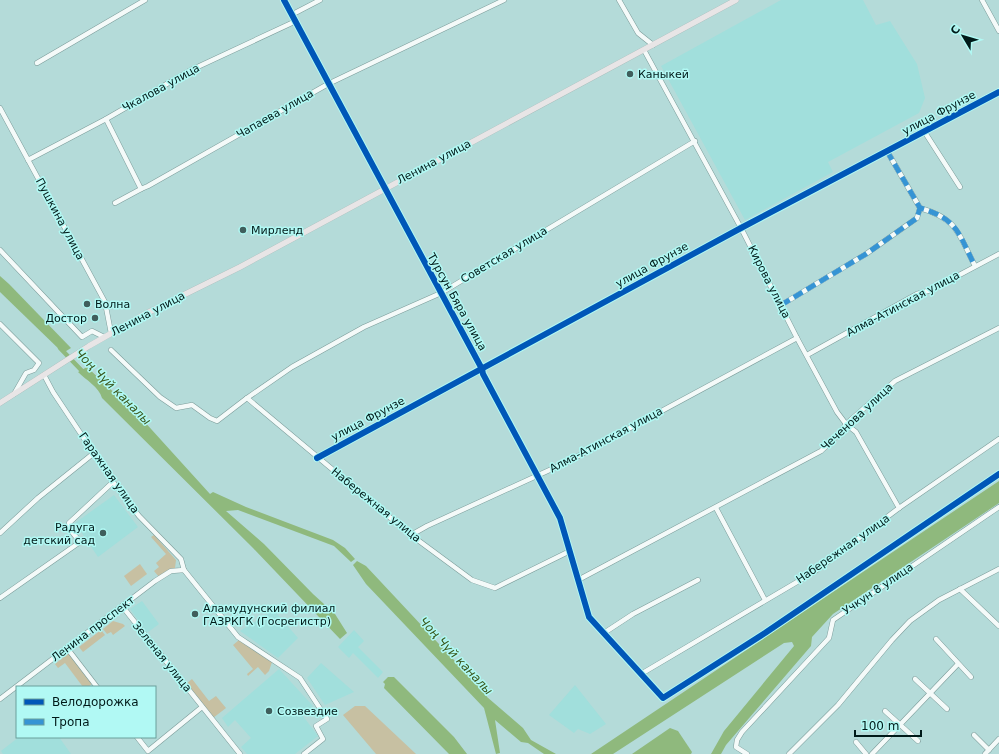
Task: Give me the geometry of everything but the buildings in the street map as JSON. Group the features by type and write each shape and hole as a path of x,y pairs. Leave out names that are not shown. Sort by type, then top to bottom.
{"main road":[{"name":"Ленина улица","path":"0,403 111,333 384,189 736,0"}],"street":[{"path":"37,63 145,0"},
{"name":"Турсун Бяра улица","path":"284,0 293,14 328,84 482,369 483,374 560,518 589,617 663,698 764,633 999,474"},
{"path":"293,14 320,0"},
{"name":"Чапаева улица","path":"115,203 141,188 148,186 328,84 504,0"},
{"path":"619,0 638,33 653,45"},
{"path":"982,0 999,31"},
{"name":"Чкалова улица","path":"28,160 106,119 191,70 296,21"},
{"name":"Кирова улица","path":"644,50 742,228 807,356 846,424 856,432 899,508"},
{"name":"улица Фрунзе","path":"317,458 742,228 999,92"},
{"name":"Пушкина улица","path":"0,108 105,302 111,333"},
{"path":"106,119 141,188"},
{"path":"924,131 960,187"},
{"name":"Советская улица","path":"247,398 292,367 364,327 441,293 695,141"},
{"path":"887,151 920,208 948,219 955,228 975,266"},
{"path":"780,305 878,246 917,218 920,208"},
{"path":"0,250 82,337 92,331 104,337"},
{"name":"Алма-Атинская улица","path":"807,356 917,294 931,290 999,254"},
{"path":"0,324 39,363 34,370 26,373 14,394"},
{"name":"Чеченова улица","path":"578,580 716,508 821,450 841,432 846,424 895,381 999,328"},
{"name":"Алма-Атинская улица","path":"412,535 426,526 538,476 797,338"},
{"path":"111,350 160,397 176,408 192,405 210,418 217,421 247,398"},
{"name":"Гаражная улица","path":"44,375 53,392 114,482 139,516 181,559 184,570"},
{"name":"Набережная улица","path":"247,398 317,458 412,535 472,580 495,588 570,551"},
{"name":"Набережная улица","path":"641,674 814,572 899,508 999,439"},
{"path":"0,533 38,498 94,453"},
{"path":"0,598 80,542 69,528 69,523 114,482"},
{"name":"Учкун 8 улица","path":"747,754 736,747 737,740 742,732 829,638 833,620 999,507"},
{"path":"716,508 766,600"},
{"path":"789,754 851,691 905,626 929,607 999,569"},
{"name":"Ленина проспект","path":"17,686 167,573 175,570 184,570"},
{"path":"184,570 238,637 300,678 327,719 316,726 323,739 304,754"},
{"path":"604,633 633,614 698,580"},
{"path":"960,589 999,626"},
{"name":"Зеленая улица","path":"122,606 240,754"},
{"path":"936,639 957,660 958,664 970,677"},
{"path":"67,648 97,686"},
{"path":"872,754 931,694 958,664"},
{"path":"915,679 947,709"},
{"name":"Ленина проспект","path":"0,699 16,687"},
{"path":"138,738 148,751 202,707"},
{"path":"885,710 918,741"},
{"path":"974,735 987,752 999,739"},
{"path":"856,742 866,754"}],"shaded area":[{"path":"781,0 863,0 876,25 890,21 917,64 925,98 919,113 828,162 833,172 745,220 661,66"},
{"path":"0,276 71,348 63,353 0,292"},
{"path":"87,367 142,419 210,494 213,492 246,507 333,540 345,548 355,559 351,562 334,546 238,510 226,511 264,544 313,594 335,614 347,633 340,639 253,548 102,398 98,390 78,372"},
{"path":"999,481 999,503 833,614 812,637 811,646 726,745 721,754 711,754 724,731 794,646 792,642 784,643 613,754 591,754"},
{"path":"114,495 138,527 98,557 75,523"},
{"path":"154,535 176,560 175,568 166,571 159,577 154,571 159,567 156,563 166,554 151,537"},
{"path":"357,561 366,566 468,675 483,686 487,697 523,728 531,740 556,754 544,754 528,743 521,742 495,720 500,753 496,754 484,708 366,584 353,565"},
{"path":"140,564 147,574 131,586 124,576"},
{"path":"142,601 159,624 147,633 130,609"},
{"path":"274,610 298,638 278,658 240,631"},
{"path":"113,621 125,626 113,635 111,632 107,634 103,629"},
{"path":"101,630 105,635 83,652 79,647"},
{"path":"354,630 364,641 358,647 383,672 378,678 353,653 349,658 338,647"},
{"path":"239,640 272,662 269,671 265,675 258,667 248,676 247,674 253,669 233,645"},
{"path":"69,653 93,683 89,686 82,686 65,663 58,668 55,664"},
{"path":"321,663 354,692 325,705 307,678"},
{"name":"Созвездие","path":"279,669 313,706 303,716 318,736 295,754 247,754 241,747 251,738 235,720 228,727 222,718"},
{"path":"388,677 394,677 454,737 467,754 449,754 384,688 385,684 383,682"},
{"path":"192,679 209,701 216,696 226,708 213,718 186,684"},
{"path":"575,685 606,724 590,734 578,729 574,733 549,715"},
{"path":"355,706 365,706 416,754 376,754 343,715"},
{"path":"670,728 678,731 692,752 691,754 632,754"},
{"path":"18,738 60,738 71,754 3,754 1,751"}],"waterway":[{"name":"Чоң Чүй каналы","path":"60,348 85,374"}],"marked path":[{"path":"887,151 920,208 933,212 950,222 960,236 975,266"},
{"path":"781,305 866,254 917,218 920,208"}],"cycle path":[{"path":"284,0 482,369 483,374 560,518 589,617 663,698 765,633 999,474"},
{"path":"317,458 741,228 999,92"}],"place":[{"name":"Каныкей","path":"630,74"},
{"name":"Мирленд","path":"243,230"},
{"name":"Волна","path":"87,304"},
{"name":"Достор","path":"95,318"},
{"name":"Радуга детский сад","path":"103,533"},
{"name":"Аламудунский филиал ГАЗРКГК (Госрегистр)","path":"195,614"},
{"name":"Созвездие","path":"269,711"}]}
